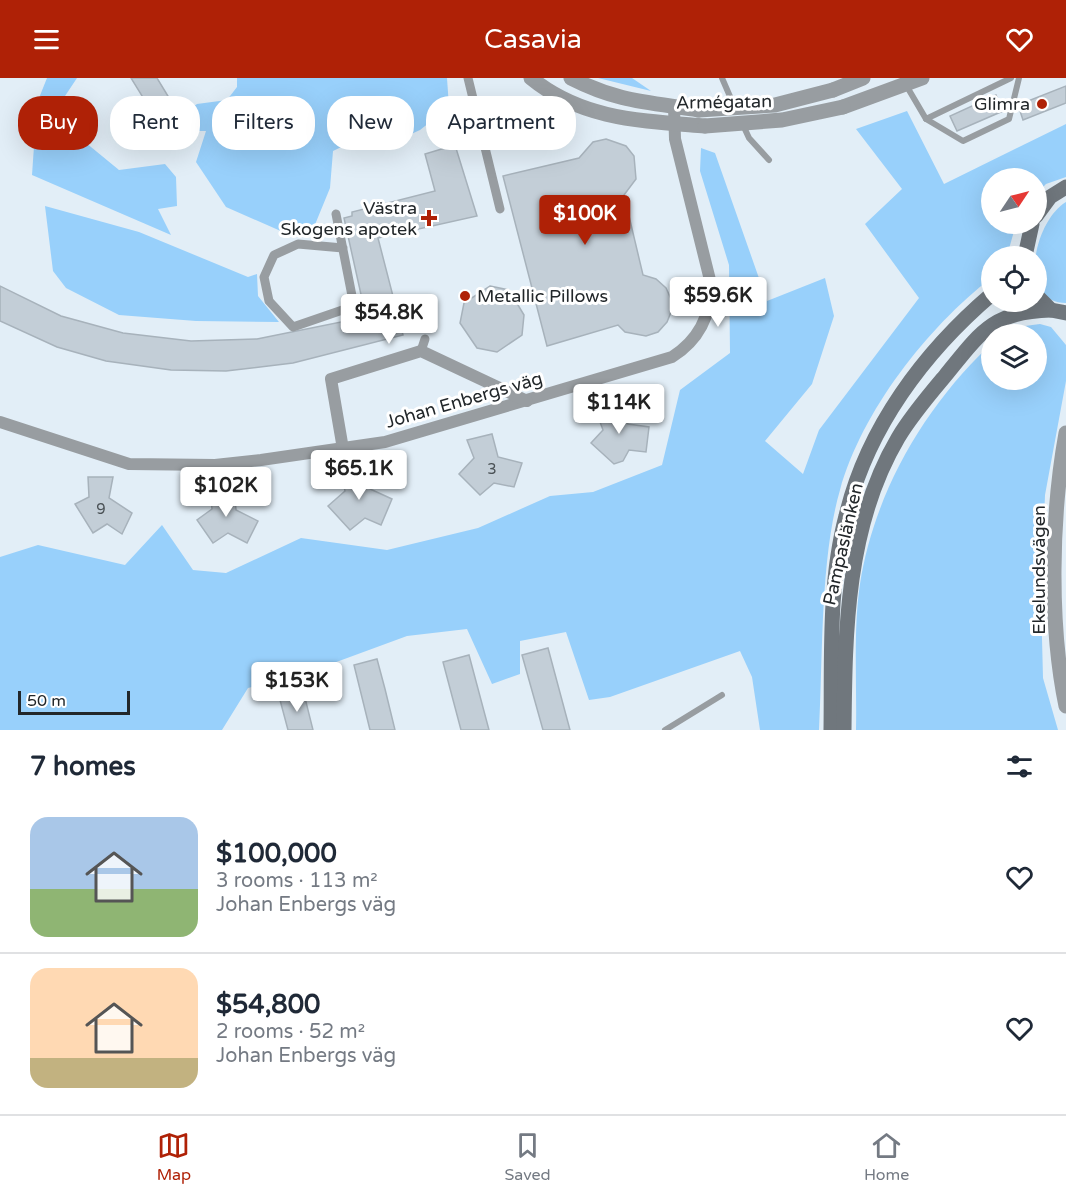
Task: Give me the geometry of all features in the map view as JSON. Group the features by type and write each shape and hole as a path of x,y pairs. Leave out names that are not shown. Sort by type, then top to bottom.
{"main road":[{"path":"1047,201 1066,187"},
{"name":"Pampaslänken","path":"831,730 837,565 845,516 863,460 887,416 912,379 960,321 981,303"},
{"path":"1047,303 1061,314"},
{"name":"Pampaslänken","path":"844,730 846,610 867,512 881,471 899,436 963,354 990,326 1004,316 1020,312 1061,314"}],"street":[{"path":"468,78 500,209"},
{"name":"Armégatan","path":"531,78 561,97 592,110 630,121 705,126 782,120 843,107 922,78"},
{"name":"Armégatan","path":"571,78 601,93 638,102 699,110 775,105 833,90 863,78"},
{"name":"Johan Enbergs väg","path":"0,422 129,464 215,465 385,442 672,357 696,338 709,309 711,284 673,123 674,106"},
{"path":"336,214 343,248 354,306 293,327 269,301 264,277 274,255 298,244 343,248"},
{"path":"343,449 331,379 423,345 527,400"},
{"name":"Ekelundsvägen","path":"1066,433 1056,518 1059,672 1066,706"}],"lane":[{"path":"722,78 749,138 769,160"},
{"path":"926,119 1011,78"},
{"path":"906,85 926,119 963,141 1009,119 1019,78"},
{"path":"665,730 722,695"}],"shaded area":[{"path":"47,78 77,78 65,96 40,96"},
{"path":"237,78 447,78 448,96 426,96 426,125 414,133 414,96 327,96 327,150 335,150 333,151 330,188 314,227 283,232 226,207 196,162 206,131 200,131 200,104 212,102 212,150 315,150 315,96 230,96 237,87"},
{"path":"598,78 632,78 651,91"},
{"path":"907,111 944,184 1066,124 1066,177 1047,184 1047,168 981,168 981,234 1013,234 1010,246 981,246 981,286 944,321 900,373 881,401 850,460 840,490 829,546 819,730 760,730 752,677 740,651 610,697 589,700 566,632 520,641 520,674 492,684 467,629 407,636 301,675 248,688 222,730 0,730 0,557 38,545 125,565 162,525 193,570 226,573 301,538 387,550 478,528 550,496 593,492 662,465 680,390 730,353 729,265 700,171 701,148 715,153 767,301 825,278 834,316 812,384 765,441 803,474 819,430 919,298 865,224 902,189 856,129"},
{"path":"34,150 95,150 119,170 165,164 176,177 177,206 158,209 171,235 32,175"},
{"path":"1066,202 1066,303 1047,296 1047,246 1038,246 1042,234 1047,234 1047,223"},
{"path":"45,206 139,232 248,277 257,274 258,296 279,322 196,321 119,315 66,288 53,271"},
{"path":"1047,326 1051,327 1066,345 1066,381 1045,495 1041,599 1043,678 1058,730 856,730 858,602 867,551 877,518 905,455 923,426 964,371 981,354 981,390 1047,390"}],"building":[{"path":"131,78 157,78 168,96 142,96"},
{"name":"Glimra","path":"1066,86 1066,103 1023,120 1018,105"},
{"path":"996,95 1003,111 957,131 950,116"},
{"path":"606,139 626,146 634,156 636,179 624,195 643,275 656,279 666,288 671,299 671,312 667,322 658,332 646,336 625,332 618,325 547,346 503,176 579,158 593,142"},
{"path":"438,150 457,150 477,216 378,238 403,335 293,363 226,371 171,370 106,361 57,347 0,321 0,286 61,316 123,333 191,341 257,339 366,317 344,218 352,216 352,212 435,191 425,154"},
{"path":"490,286 509,290 524,315 522,335 497,352 477,348 460,323 464,303"},
{"path":"620,403 628,424 649,427 646,452 629,450 623,461 614,464 591,443 603,430 596,411"},
{"path":"492,434 498,457 522,463 514,487 494,483 480,495 459,474 474,458 467,440"},
{"path":"366,468 370,489 392,499 381,525 365,518 350,530 328,506 345,491 341,472"},
{"path":"88,477 113,477 109,498 132,513 122,534 107,524 93,533 75,504 89,497"},
{"path":"234,488 236,510 258,521 247,543 228,533 213,543 197,520 212,509 210,491"},
{"path":"548,648 570,730 543,730 522,655"},
{"path":"469,655 489,730 461,730 443,662"},
{"path":"377,659 395,730 370,730 354,665"},
{"path":"304,694 313,730 288,730 280,700"}],"place":[{"name":"Glimra","path":"1042,104"},
{"name":"Västra Skogens apotek","path":"429,218"},
{"name":"Metallic Pillows","path":"465,296"}]}
